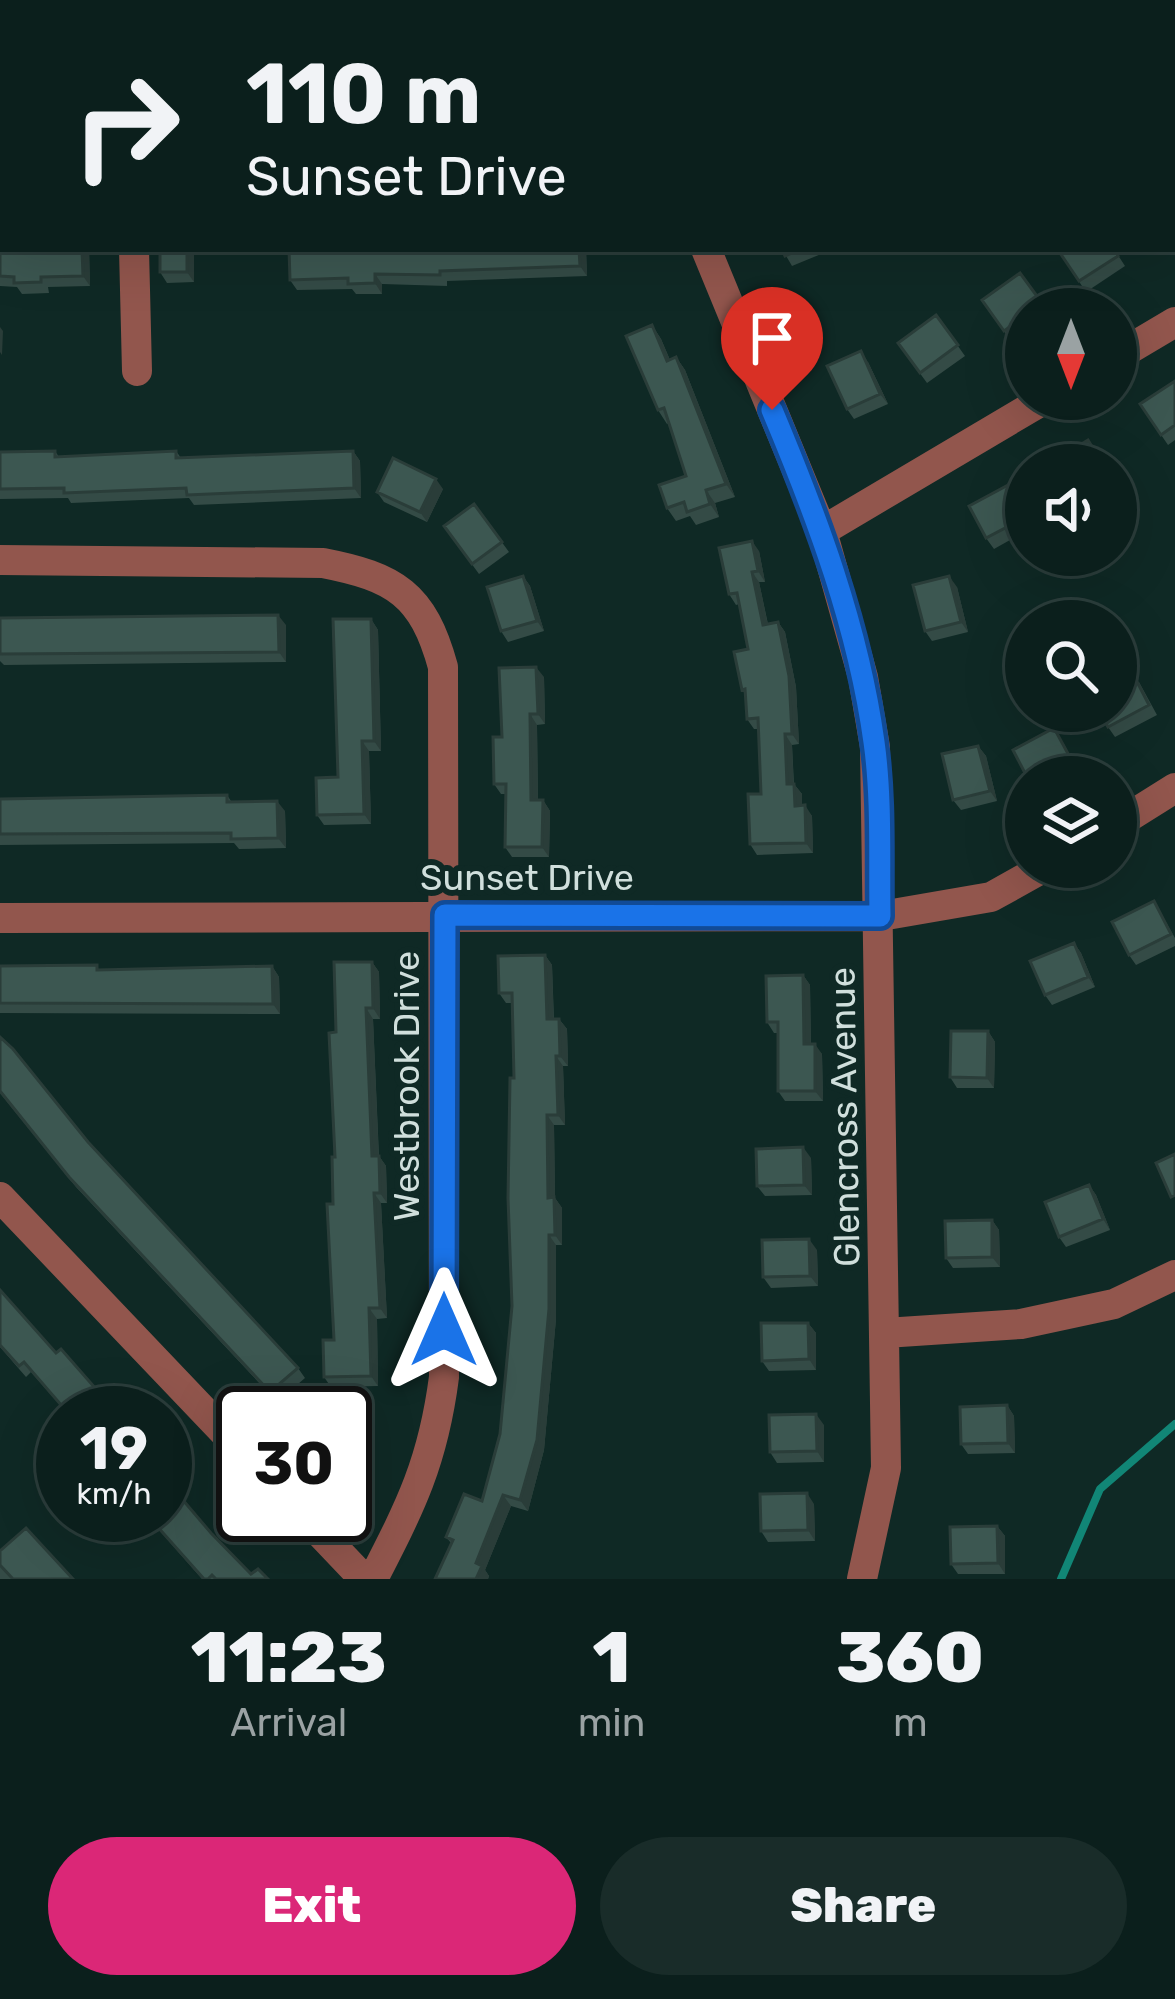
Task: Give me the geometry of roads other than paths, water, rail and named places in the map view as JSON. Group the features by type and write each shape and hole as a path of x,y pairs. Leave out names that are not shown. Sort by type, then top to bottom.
{"street":[{"path":"134,252 136,371"},
{"name":"Glencross Avenue","path":"707,252 822,531 862,677 875,746 886,1468 862,1579"},
{"path":"1137,345 1175,322"},
{"path":"822,531 1010,420"},
{"name":"Westbrook Drive","path":"0,560 323,563 369,572 402,591 432,626 443,667 444,1377 437,1426 419,1489 368,1579"},
{"path":"1137,812 1175,788"},
{"name":"Sunset Drive","path":"0,918 880,916 991,897 1007,888"},
{"path":"0,1197 216,1424"},
{"path":"885,1333 1021,1324 1114,1304 1175,1275"},
{"path":"330,1542 368,1579"}],"waterway":[{"path":"1061,1579 1100,1489 1175,1424"}]}
